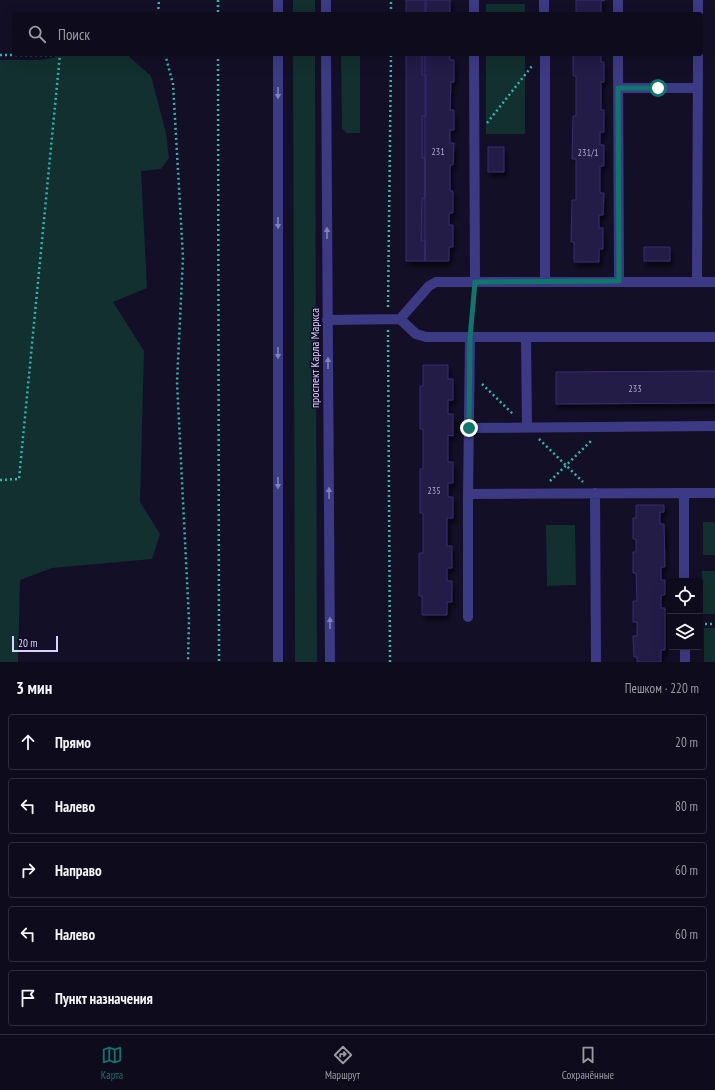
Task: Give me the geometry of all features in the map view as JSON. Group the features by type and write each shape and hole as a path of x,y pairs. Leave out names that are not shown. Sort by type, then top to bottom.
{"street":[{"path":"278,0 278,12"},
{"path":"326,0 326,12"},
{"path":"474,0 474,12"},
{"path":"544,0 544,12"},
{"path":"618,0 618,12"},
{"path":"698,0 698,12"},
{"path":"278,56 278,662"},
{"name":"проспект Карла Маркса","path":"326,56 330,662"},
{"path":"474,56 475,282"},
{"path":"618,56 619,281"},
{"path":"697,281 698,56"},
{"path":"541,57 545,281"},
{"path":"618,88 698,88"},
{"path":"327,320 400,319 429,286 436,282 715,282"},
{"path":"400,319 416,334 426,337 715,337"},
{"path":"468,617 470,338"},
{"path":"526,338 527,427"},
{"path":"469,428 715,426"},
{"path":"596,493 596,662"},
{"path":"684,493 684,578"},
{"path":"468,494 715,493"},
{"path":"685,650 685,662"}],"path":[{"path":"158,12 159,0"},
{"path":"218,0 218,12"},
{"path":"391,0 391,12"},
{"path":"0,55 12,55"},
{"path":"0,480 19,479 60,56"},
{"path":"166,56 173,84 183,257 178,382 189,620 188,662"},
{"path":"218,56 219,662"},
{"path":"390,662 388,320 391,56"},
{"path":"475,139 541,57"},
{"path":"470,338 475,282"},
{"path":"538,494 605,427"},
{"path":"703,624 715,624"}],"green space":[{"path":"293,0 315,0 315,12 293,12"},
{"path":"486,4 525,4 525,12 486,12"},
{"path":"62,56 128,56 151,76 166,133 169,158 161,169 141,171 147,288 113,302 144,351 140,502 160,534 152,559 52,568 20,580 18,662 0,662 0,60 41,60"},
{"path":"293,56 315,56 317,662 295,662"},
{"path":"341,56 360,56 360,133 347,133 342,129"},
{"path":"486,56 525,56 525,134 486,134"},
{"path":"703,522 713,522 715,524 715,555 703,555"},
{"path":"546,525 575,525 576,585 547,586"},
{"path":"702,571 715,571 715,614 703,614"},
{"path":"704,628 715,628 715,662 704,662"}],"building":[{"path":"406,0 425,0 425,12 406,12"},
{"path":"426,0 450,0 450,12 426,12"},
{"path":"576,0 605,0 601,1 601,12 576,12"},
{"path":"406,56 425,56 425,261 406,261"},
{"path":"422,56 450,56 450,60 454,60 454,82 451,82 450,110 454,110 454,130 450,130 450,143 454,143 453,165 450,165 450,191 453,191 453,213 449,213 449,225 453,225 453,247 449,247 449,261 425,261 425,241 421,241 422,198 425,198 425,158 422,158 422,116 426,116 426,75 422,75"},
{"path":"573,56 601,56 601,62 604,62 604,82 601,82 601,110 604,110 604,132 600,132 600,145 604,145 604,166 600,166 600,193 604,193 603,215 599,215 599,228 603,228 603,249 599,249 599,262 574,262 574,242 571,242 572,200 576,200 576,159 572,159 573,116 576,116 576,76 573,76"},
{"path":"488,147 504,147 504,172 488,172"},
{"path":"644,247 670,247 670,261 644,261"},
{"path":"423,365 448,365 448,379 453,379 453,400 448,400 448,414 453,414 453,436 448,435 448,462 453,462 453,483 448,483 448,497 453,497 453,518 447,518 447,546 452,546 452,568 447,568 447,581 452,581 452,602 447,602 447,615 422,615 422,596 419,596 419,553 423,553 423,513 420,513 420,469 423,469 423,429 420,429 420,386 423,386"},
{"path":"715,371 715,403 556,404 556,372"},
{"path":"636,505 664,505 664,512 660,512 660,524 664,524 665,567 661,567 661,580 665,580 665,595 661,595 661,608 665,608 665,650 661,650 661,662 637,662 637,657 634,657 633,636 637,636 637,622 633,622 633,601 637,601 636,573 633,573 633,552 636,552 636,539 633,539 633,518 636,518"}],"route":[{"path":"469,428 470,338 475,282 619,281 618,88 658,88"}]}
